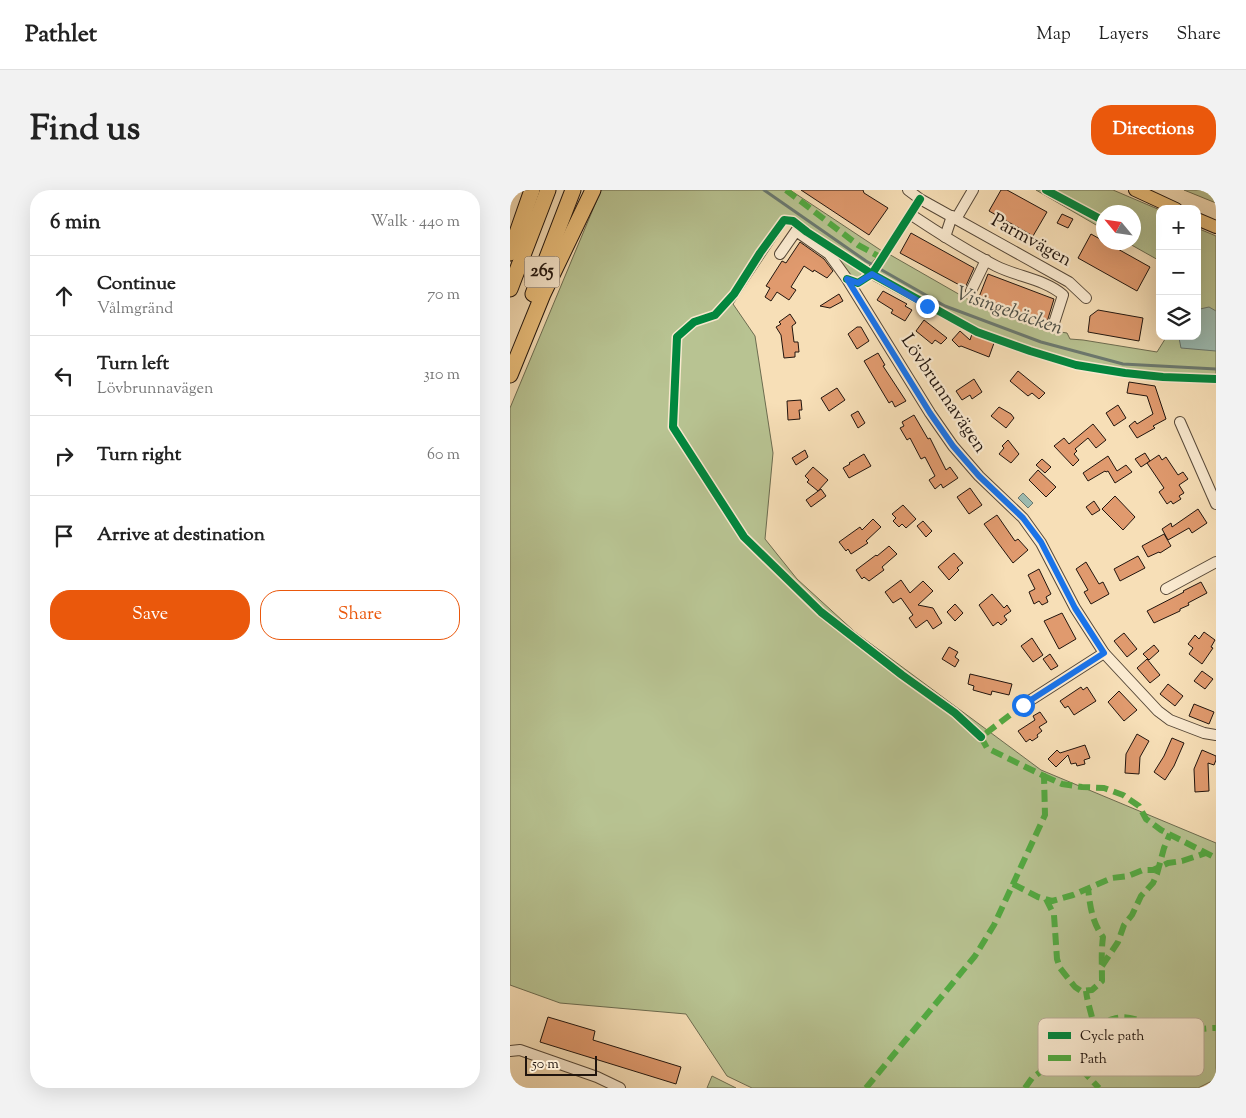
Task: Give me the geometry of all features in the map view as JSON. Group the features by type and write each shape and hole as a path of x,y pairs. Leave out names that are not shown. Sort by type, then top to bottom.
{"highway":[{"path":"510,253 532,190"},
{"name":"265","path":"510,289 548,190"},
{"name":"265","path":"510,354 573,190"},
{"path":"510,376 543,294 593,190"}],"main road":[{"path":"1135,190 1168,205"},
{"path":"1150,190 1171,205"},
{"path":"1201,221 1216,227"}],"street":[{"path":"945,237 954,218 972,190"},
{"name":"Parmvägen","path":"911,193 1069,282 1086,298"},
{"path":"912,216 998,267 1026,276 1058,291 1063,295 1054,323"},
{"name":"Lövbrunnavägen","path":"780,254 796,231 829,254 847,279 930,413 953,446 979,476 1023,518 1041,542 1075,608 1104,653 1158,710 1170,720 1204,733 1216,735"},
{"path":"971,291 986,260"},
{"path":"1026,276 1033,262"},
{"path":"1180,422 1216,504"},
{"path":"1166,589 1216,562"},
{"path":"1023,705 1104,653"},
{"path":"510,1051 520,1050 596,1077 620,1088"}],"green space":[{"path":"601,190 790,190 882,251 857,278 849,276 799,229 787,223 733,304 755,336 773,453 765,539 797,579 855,632 1041,770 1216,843 1216,1079 1198,1088 752,1088 727,1076 686,1014 560,1003 510,985 510,408"},
{"path":"1036,190 1113,190 1156,208 1156,259 1140,250 1141,205 1096,205 1096,225"},
{"path":"1184,190 1216,190 1216,203"},
{"path":"1201,230 1216,236 1216,382 1109,375 1051,361 972,334 872,280 887,253 969,300 1048,330 1067,333 1070,339 1157,352 1164,340 1201,340"},
{"path":"712,1076 736,1088 707,1088"}],"water":[{"path":"1209,307 1216,311 1216,351 1181,348 1179,340 1201,340 1201,309"},
{"path":"1023,493 1033,503 1028,508 1018,498"}],"building":[{"path":"801,190 863,190 864,193 888,208 869,235"},
{"path":"1001,190 1007,190 1047,212 1033,236 989,211"},
{"path":"1062,214 1073,219 1068,228 1057,223"},
{"path":"911,233 974,268 965,288 900,253"},
{"path":"1091,234 1096,237 1096,250 1120,250 1150,267 1137,291 1078,258"},
{"path":"800,242 824,259 833,271 827,278 804,266 791,287 796,290 789,300 777,292 771,301 765,297 770,288 766,286 782,261 786,263"},
{"path":"988,274 1054,299 1047,322 979,297"},
{"path":"883,291 907,304 905,306 912,310 905,321 891,313 893,310 877,300"},
{"path":"839,294 843,301 830,308 820,306"},
{"path":"1098,310 1143,318 1139,341 1088,332 1090,316"},
{"path":"790,314 796,323 792,326 794,342 798,342 799,352 795,352 795,357 784,358 781,335 776,327 781,324 779,322"},
{"path":"924,320 947,338 941,344 935,340 932,344 916,331"},
{"path":"857,327 861,327 869,341 857,349 848,334"},
{"path":"960,331 970,340 972,334 994,343 989,357 961,346 959,347 952,340"},
{"path":"878,353 885,365 883,366 906,401 895,407 892,401 889,403 864,361"},
{"path":"1018,371 1045,393 1039,399 1032,393 1028,396 1010,381"},
{"path":"974,379 982,392 972,399 970,395 962,400 956,391"},
{"path":"1129,382 1155,386 1166,419 1137,438 1129,426 1135,421 1137,424 1153,414 1147,396 1127,393"},
{"path":"837,388 845,400 829,411 821,398"},
{"path":"801,400 802,410 799,410 800,419 788,420 787,401"},
{"path":"1118,405 1126,418 1114,426 1106,413"},
{"path":"999,407 1014,418 1006,428 991,416"},
{"path":"858,411 865,423 858,428 851,415"},
{"path":"914,415 928,439 930,438 946,470 950,467 958,478 943,488 941,484 935,489 929,480 935,476 925,457 921,459 910,438 907,440 900,428 904,426 902,422"},
{"path":"1093,424 1106,440 1096,448 1088,438 1075,449 1077,451 1074,454 1079,460 1073,466 1054,446 1064,438 1069,444"},
{"path":"1008,440 1019,454 1011,463 999,454 1004,448 1002,446"},
{"path":"805,450 808,457 796,465 792,458"},
{"path":"1145,453 1150,461 1141,467 1135,459"},
{"path":"864,454 871,466 849,478 843,468"},
{"path":"1159,455 1162,460 1166,457 1178,475 1183,472 1188,479 1179,485 1184,493 1179,496 1181,499 1173,504 1171,501 1167,504 1159,492 1164,488 1147,463"},
{"path":"1108,456 1117,471 1126,465 1132,472 1115,483 1108,471 1088,481 1083,473"},
{"path":"1042,459 1051,467 1045,473 1036,465"},
{"path":"813,467 828,480 818,491 807,482 809,480 805,476"},
{"path":"1038,470 1056,487 1046,497 1029,480"},
{"path":"970,488 982,505 969,514 957,497"},
{"path":"821,489 826,496 811,507 806,500"},
{"path":"1115,496 1135,517 1123,530 1102,509"},
{"path":"1094,501 1100,510 1092,515 1086,507"},
{"path":"903,505 916,519 906,528 902,524 899,527 893,521 896,518 892,514"},
{"path":"1198,509 1207,523 1192,533 1189,528 1168,540 1162,529 1171,523 1172,527"},
{"path":"997,515 1015,541 1018,539 1028,550 1013,563 984,524"},
{"path":"873,519 881,527 866,541 868,543 851,554 848,549 846,551 839,542 860,527 862,530"},
{"path":"923,521 932,531 926,537 917,526"},
{"path":"1164,534 1171,546 1160,553 1148,557 1142,546"},
{"path":"889,546 897,554 882,567 884,570 869,581 864,577 862,579 856,570"},
{"path":"954,553 963,563 949,580 938,567"},
{"path":"1138,556 1145,568 1120,581 1114,569"},
{"path":"1086,562 1099,584 1103,582 1109,594 1091,604 1084,592 1088,590 1076,569"},
{"path":"1039,569 1051,594 1046,597 1048,602 1042,605 1039,601 1034,604 1029,592 1035,589 1028,575"},
{"path":"901,580 910,593 923,581 933,591 918,605 933,608 942,623 933,629 927,620 916,628 909,618 913,615 901,598 893,603 885,592"},
{"path":"1201,582 1207,593 1188,603 1189,605 1180,609 1180,611 1154,623 1147,611"},
{"path":"992,594 1004,608 1007,605 1011,611 1004,616 1007,620 1001,625 998,622 993,626 979,605"},
{"path":"955,604 963,613 955,621 947,612"},
{"path":"1062,613 1076,639 1059,649 1044,621"},
{"path":"1204,632 1215,640 1211,647 1213,648 1202,664 1189,654 1193,648 1188,644 1195,635 1199,639"},
{"path":"1124,633 1137,649 1127,657 1114,641"},
{"path":"1032,638 1043,655 1033,662 1021,646"},
{"path":"1154,645 1159,651 1149,660 1143,654"},
{"path":"949,647 958,652 955,657 959,660 955,667 942,659"},
{"path":"1050,654 1058,666 1051,670 1043,659"},
{"path":"1147,659 1160,675 1150,683 1137,668"},
{"path":"1202,671 1213,679 1205,689 1194,681"},
{"path":"970,674 1012,684 1009,695 992,691 991,695 973,690 974,686 968,684"},
{"path":"1168,684 1183,696 1175,706 1160,694"},
{"path":"1081,687 1083,690 1087,687 1096,701 1074,715 1068,706 1065,708 1060,701"},
{"path":"1119,691 1137,710 1124,721 1108,702"},
{"path":"1194,704 1214,712 1209,724 1189,716"},
{"path":"1040,712 1047,722 1039,727 1042,731 1037,735 1038,737 1026,742 1018,731 1035,720 1033,716"},
{"path":"1137,734 1149,741 1140,757 1139,774 1125,773 1126,754"},
{"path":"1172,738 1184,743 1174,766 1165,780 1154,772"},
{"path":"1085,745 1090,758 1084,760 1085,764 1077,766 1076,763 1071,764 1068,755 1056,767 1048,759 1057,750 1060,753"},
{"path":"1202,750 1216,756 1216,760 1214,765 1208,763 1209,791 1195,792 1194,769"},
{"path":"548,1017 595,1031 593,1040 681,1067 676,1084 540,1042"}],"waterway":[{"name":"Visingebäcken","path":"764,190 866,261 945,306 1041,342 1123,364 1216,369"}],"marked path":[{"path":"786,190 858,245 882,258"},
{"path":"866,1088 975,956 994,925 1045,815 1044,776 987,748 981,737 1023,705"},
{"path":"1044,776 1062,784 1104,788 1123,795 1139,806 1146,819 1161,830 1216,858"},
{"path":"1102,966 1118,942 1124,925 1132,915 1141,896 1153,883 1170,834"},
{"path":"1013,884 1038,897 1052,901 1073,895 1112,878 1128,876 1143,870 1153,870 1168,863 1182,861 1206,853"},
{"path":"1046,899 1054,915 1057,959 1060,968 1075,987 1081,991 1092,990 1102,981 1103,937 1094,920 1088,888"},
{"path":"1086,991 1092,1018"},
{"path":"1116,1018 1128,1018"},
{"path":"1204,1029 1216,1028"},
{"path":"1025,1088 1032,1078 1038,1074"},
{"path":"1088,1076 1099,1088"},
{"path":"1209,1088 1216,1084"}],"cycle path":[{"path":"1046,190 1096,217"},
{"path":"847,279 858,283 872,274 920,199"},
{"path":"981,737 955,713 902,675 821,612 744,537 673,427 677,337 694,322 715,315 734,294 784,220 793,221 872,274 977,332 1076,365 1163,377 1216,379"}],"route":[{"path":"927,306 872,274 858,283 847,279 930,413 953,446 979,476 1023,518 1041,542 1075,608 1104,653 1023,705"}]}
